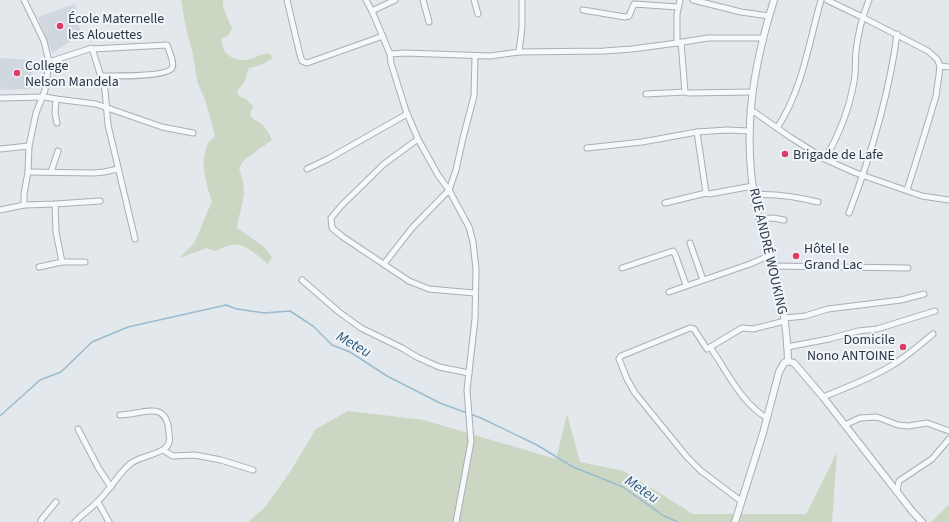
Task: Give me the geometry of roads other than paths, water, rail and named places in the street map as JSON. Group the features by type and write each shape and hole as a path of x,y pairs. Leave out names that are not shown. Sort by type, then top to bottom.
{"street":[{"path":"24,0 44,41 49,62 45,90 36,113 29,146 24,205"},
{"path":"287,0 300,55 302,61 307,63 383,36"},
{"path":"366,0 390,54 391,63 407,114 418,139 438,175 449,190 469,227 472,242 476,269 474,293 475,319 467,390 471,442 456,522"},
{"path":"372,11 395,0"},
{"path":"423,0 429,22"},
{"path":"474,0 478,14"},
{"path":"519,52 522,27 522,0"},
{"path":"680,0 678,7 679,43 685,92"},
{"path":"693,0 741,12 769,16"},
{"name":"RUE ANDRÉ WOUKING","path":"774,0 762,38 752,92 749,131 754,195 759,219 774,266 780,294 785,319 788,361"},
{"path":"777,128 782,121 799,83 821,0"},
{"path":"827,0 897,34 933,55 937,59 940,66 936,96 907,190"},
{"path":"825,159 836,140 844,120 854,80 856,51 862,17 869,0"},
{"path":"583,10 625,17 629,16 634,4 678,7"},
{"path":"849,213 863,175 889,85 897,34"},
{"path":"390,54 405,53 475,56 519,52 604,51 632,49 708,38 762,38"},
{"path":"49,62 89,49 92,50 156,44 167,45 168,47 173,66 172,70 155,74 101,76"},
{"path":"92,50 105,90 108,125 135,239"},
{"path":"384,264 412,228 449,190 456,170 474,96 475,56"},
{"path":"940,66 949,67"},
{"path":"646,94 685,92 752,92"},
{"path":"0,98 42,98 96,104 162,127 193,133"},
{"path":"56,99 56,123"},
{"path":"750,109 825,159 856,173 922,196 949,200"},
{"path":"307,169 328,159 407,114"},
{"path":"587,148 642,142 697,132 727,130 749,131"},
{"path":"697,132 706,193"},
{"path":"418,139 384,164 351,195 331,218 332,228 409,281 429,288 474,293"},
{"path":"0,149 29,146"},
{"path":"51,172 58,151"},
{"path":"28,172 99,173 118,169"},
{"path":"665,203 706,193 709,194 753,186"},
{"path":"754,195 787,195 818,202"},
{"path":"0,210 24,205 100,201"},
{"path":"55,204 56,232 62,262"},
{"path":"759,219 773,218 784,220"},
{"path":"690,243 703,280"},
{"path":"622,268 673,251 676,254 686,285"},
{"path":"669,292 750,264 770,255"},
{"path":"39,267 62,262 85,262"},
{"path":"774,266 908,268"},
{"path":"302,280 338,312 361,328 439,367 469,373"},
{"path":"741,501 701,471 687,457 635,393 627,379 619,359 621,356 692,328 706,348 742,328 753,329 785,319 805,316 828,309 901,300 924,294"},
{"path":"787,347 829,339 858,331 877,329 935,311"},
{"path":"823,398 850,387 890,366 908,355 933,334"},
{"path":"710,347 744,398 767,418"},
{"path":"735,522 767,418 779,372 784,363 788,361 794,363 922,522"},
{"path":"76,522 85,511 98,502 124,470 132,463 163,450 168,446 170,441 166,419 162,413 153,410 141,411 131,415 120,415"},
{"path":"845,425 860,418 870,416 884,419 898,425 908,426 927,423 949,431"},
{"path":"78,429 99,469 111,487"},
{"path":"897,492 900,481 932,458 949,439"},
{"path":"163,450 173,456 195,455 221,460 253,470"},
{"path":"40,522 56,502"},
{"path":"98,502 109,522"}],"waterway":[{"name":"Meteu","path":"0,416 40,380 61,372 92,342 128,327 226,305 237,309 264,313 290,311 313,326 332,345 350,352 387,376 440,403 467,413"},
{"name":"Meteu","path":"470,414 537,445 573,467 623,487 664,516 678,522"}],"place":[{"name":"École Maternelle les Alouettes","path":"60,26"},
{"name":"College Nelson Mandela","path":"17,73"},
{"name":"Brigade de Lafe","path":"785,154"},
{"name":"Hôtel le Grand Lac","path":"796,256"},
{"name":"Domicile Nono ANTOINE","path":"903,347"}]}
